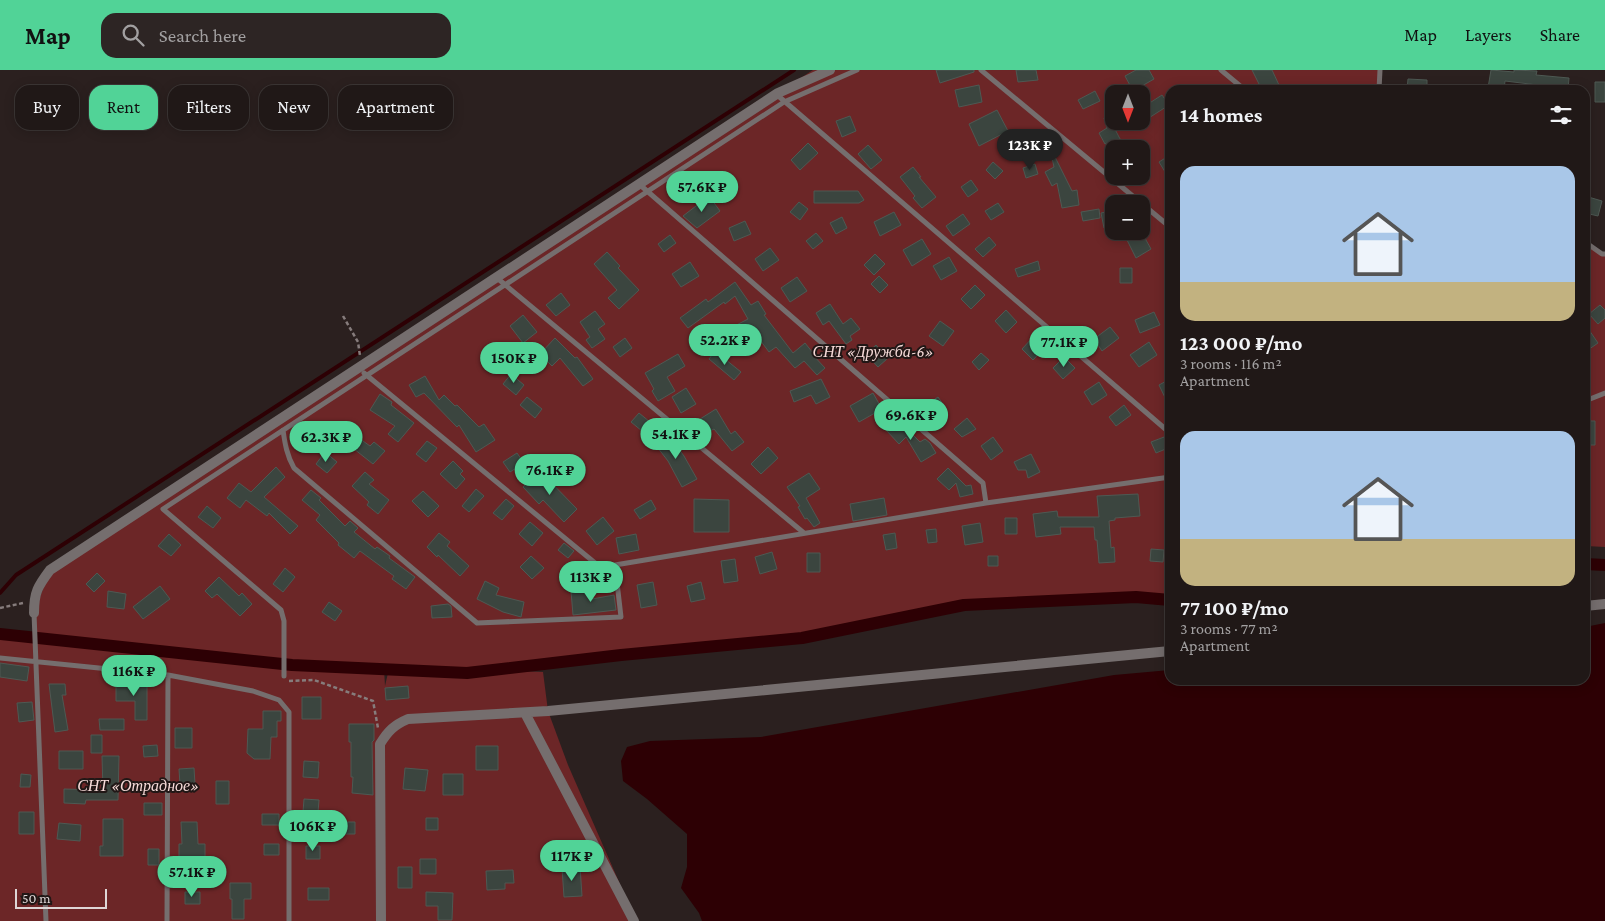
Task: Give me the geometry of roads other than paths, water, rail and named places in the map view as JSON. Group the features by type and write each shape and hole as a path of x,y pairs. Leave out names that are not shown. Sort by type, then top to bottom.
{"street":[{"path":"34,613 34,601 38,587 50,570 359,363 497,277 776,94 830,70"},
{"path":"1590,606 1605,604"},
{"path":"381,921 380,744 387,731 408,719 525,713 1165,651"},
{"path":"525,713 634,921"}],"lane":[{"path":"284,679 284,621 281,610 163,509 784,102 857,70"},
{"path":"981,70 1165,223"},
{"path":"1221,70 1239,85"},
{"path":"1379,85 1380,70"},
{"path":"776,94 1165,429"},
{"path":"639,184 983,483 986,503"},
{"path":"1590,246 1605,254"},
{"path":"497,277 804,533"},
{"path":"359,363 367,375 617,581"},
{"path":"1590,399 1605,393"},
{"path":"283,430 286,451 294,468 478,623 621,617 615,565 986,503 1165,477"},
{"path":"34,613 46,921"},
{"path":"0,658 168,675 253,691 279,700 289,712 289,921"},
{"path":"167,921 168,675"}],"waterway":[{"path":"0,593 16,575 794,70"},
{"path":"1590,564 1605,565"},
{"path":"0,634 292,665 467,673 621,655 802,638 964,605 1136,597 1165,600"}],"park label":[{"name":"СНТ «Дружба-6»","path":"873,351"},
{"name":"СНТ «Отрадное»","path":"138,785"}]}
